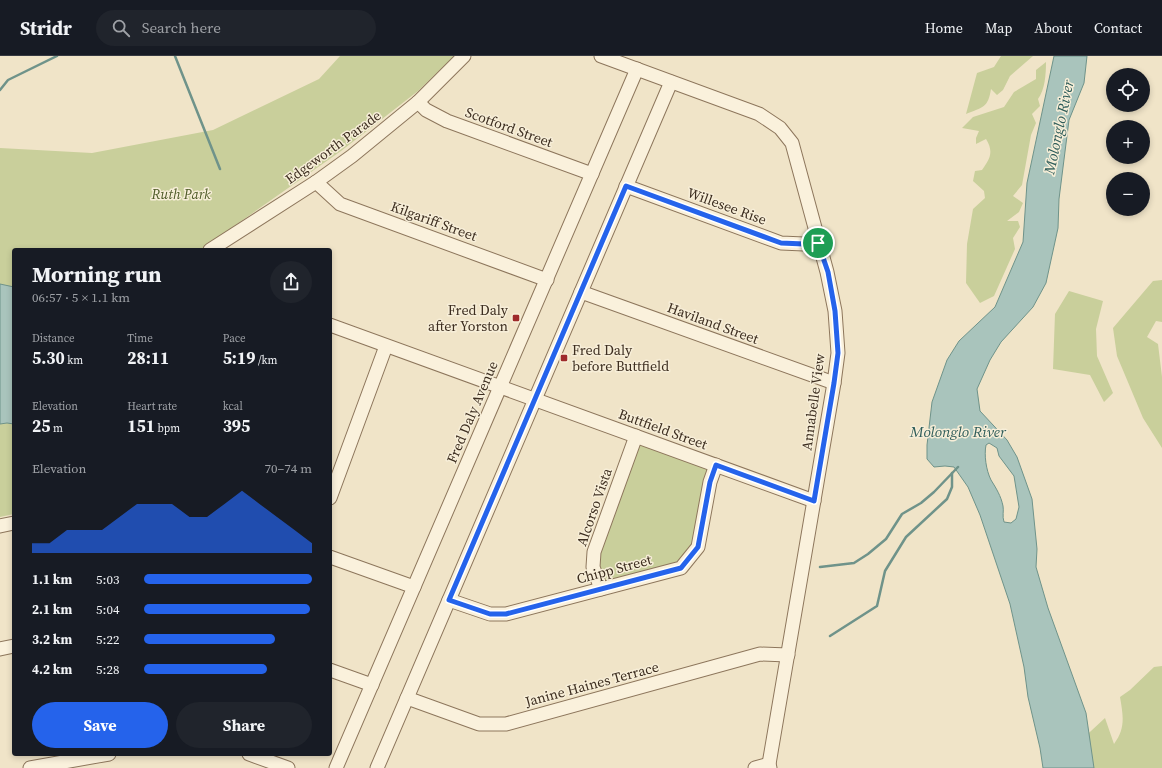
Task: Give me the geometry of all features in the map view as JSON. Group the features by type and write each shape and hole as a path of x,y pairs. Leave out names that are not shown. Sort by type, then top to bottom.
{"street":[{"name":"Edgeworth Parade","path":"213,248 316,182 352,156 418,102 464,56"},
{"path":"601,56 637,69"},
{"name":"Annabelle View","path":"637,69 759,114 780,128 792,143 818,243 828,272 835,311 838,353 769,766"},
{"name":"Fred Daly Avenue","path":"336,768 637,69"},
{"path":"377,768 671,82"},
{"name":"Scotford Street","path":"418,102 426,110 448,121 592,174"},
{"name":"Kilgariff Street","path":"316,182 340,204 546,280"},
{"name":"Willesee Rise","path":"626,186 781,243 818,243"},
{"name":"Haviland Street","path":"581,292 834,383"},
{"name":"Buttfield Street","path":"332,326 814,501"},
{"path":"332,493 386,346"},
{"name":"Alcorso Vista","path":"601,589 593,567 594,552 636,436"},
{"name":"Chipp Street","path":"449,600 490,614 506,614 681,568 698,547 710,482 716,465"},
{"path":"0,526 12,523"},
{"path":"332,558 414,587"},
{"path":"0,649 12,646"},
{"name":"Janine Haines Terrace","path":"407,698 479,724 506,724 760,654 788,655"},
{"path":"332,671 372,685"},
{"path":"30,768 98,756"},
{"path":"255,756 288,768"},
{"path":"755,768 769,766"}],"green space":[{"name":"Ruth Park","path":"340,56 454,56 418,91 341,151 203,248 12,248 12,514 0,517 0,148 92,153 213,130 319,79"},
{"path":"1001,56 1033,56 1010,76 1003,90 997,95 991,89 988,100 984,106 966,114 977,73 994,67"},
{"path":"1046,62 1044,87 1038,99 1040,106 1032,114 1036,123 1031,135 1022,185 1013,196 1023,203 1019,212 1007,221 1018,221 1020,227 1013,238 1015,249 994,296 980,303 966,283 967,244 973,209 985,198 984,191 973,181 975,171 982,170 989,159 990,148 986,139 976,144 976,138 979,131 962,128 973,117 1004,107 1014,92 1036,79 1036,70"},
{"path":"1162,280 1162,322 1156,321 1147,337 1158,344 1162,377 1162,448 1143,418 1117,356 1113,328 1153,281"},
{"path":"1069,291 1103,301 1096,329 1097,356 1113,393 1104,402 1090,375 1053,369 1055,314"},
{"path":"636,436 716,465 698,547 681,568 601,589 594,552"},
{"path":"1162,666 1162,768 1051,768 1105,718 1114,744 1118,738 1123,721 1120,697 1130,690 1154,667"}],"water":[{"name":"Molonglo River","path":"1054,56 1087,56 1084,83 1069,120 1059,199 1058,228 1046,283 1033,307 1001,342 990,360 977,389 980,411 1007,440 1017,457 1032,499 1037,549 1036,567 1048,608 1086,713 1094,768 1043,768 1028,697 1024,667 1010,604 980,515 968,487 954,467 934,467 927,459 927,445 932,402 947,360 959,341 995,307 1023,242 1027,183","holes":["989,443 997,448 999,456 1014,476 1019,507 1016,519 1011,523 1004,522 1002,502 989,476 986,462 986,445"]},
{"path":"0,284 12,287 12,424 0,424"}],"waterway":[{"path":"0,90 8,80 57,56"},
{"path":"175,56 220,169"},
{"path":"820,567 854,563 868,554 886,539 902,514 921,503 958,467"},
{"path":"830,636 877,606 885,571 906,537 947,499 952,487 952,473"}],"place":[{"name":"Fred Daly after Yorston","path":"516,318"},
{"name":"Fred Daly before Buttfield","path":"564,358"}],"route":[{"path":"626,186 781,243 818,243 828,272 835,311 838,353 814,501 716,465 710,482 698,547 681,568 506,614 490,614 449,600 626,186"}]}
